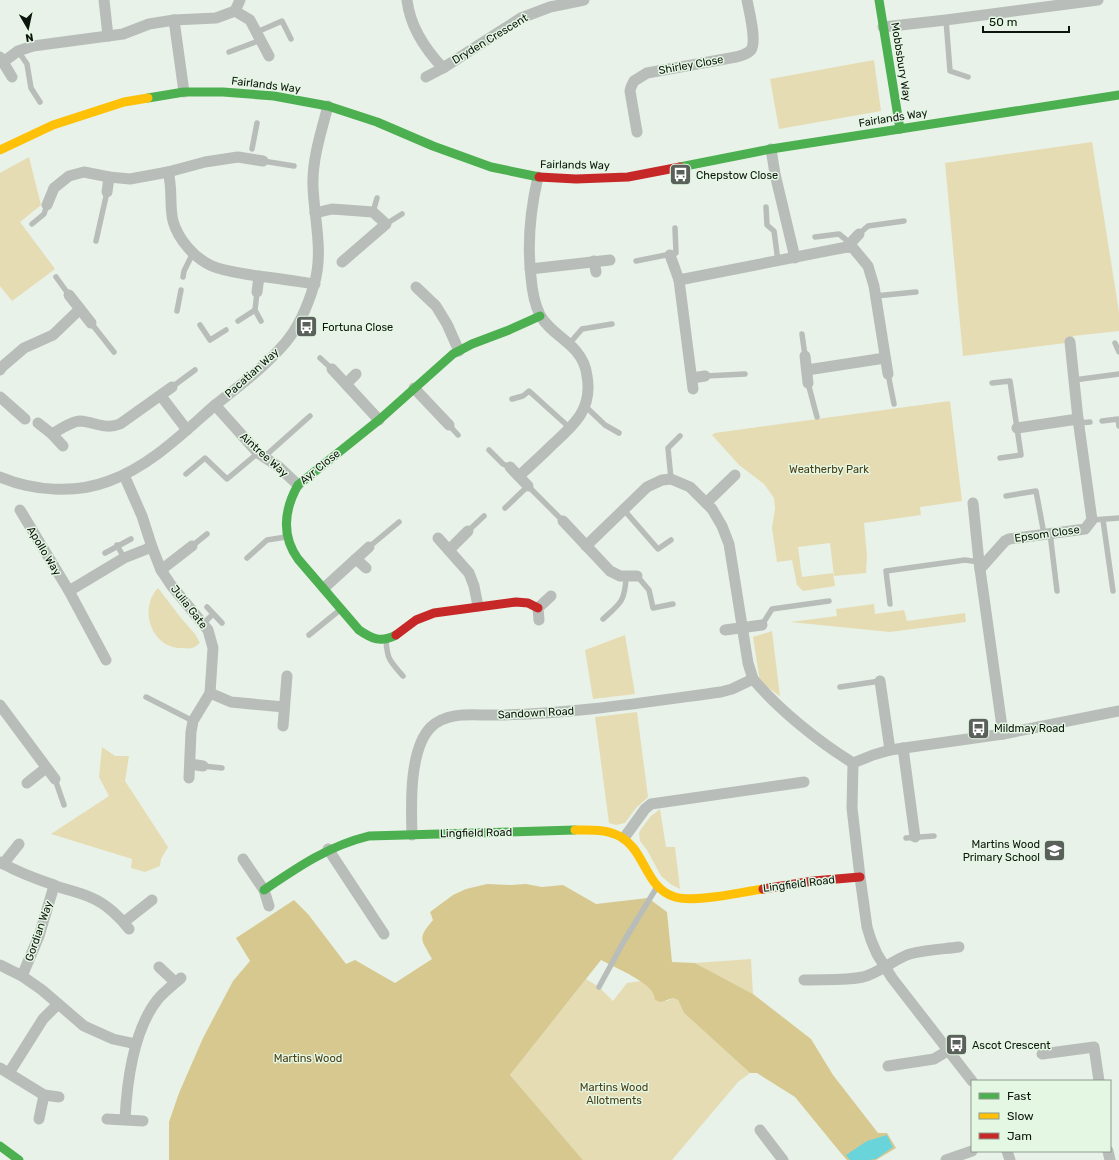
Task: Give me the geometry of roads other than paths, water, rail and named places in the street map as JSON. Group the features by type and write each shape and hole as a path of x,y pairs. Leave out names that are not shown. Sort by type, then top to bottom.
{"street":[{"path":"104,0 108,36"},
{"path":"12,77 2,60 33,46 123,34 156,22 216,18 235,11 240,0"},
{"name":"Dryden Crescent","path":"407,0 411,20 415,29 432,56 443,68"},
{"name":"Dryden Crescent","path":"426,77 443,68 521,18 570,1 584,0"},
{"name":"Shirley Close","path":"637,132 630,91 634,80 646,73 736,57 745,54 753,45 747,0"},
{"name":"Mobbsbury Way","path":"879,0 900,129"},
{"path":"883,27 1098,0"},
{"path":"235,11 250,20 269,56"},
{"path":"174,20 184,92"},
{"name":"Fairlands Way","path":"0,150 53,125 117,104 184,92 223,92 274,96 328,106 377,122 433,146 490,167 538,177 576,179 628,177 771,149 1119,95"},
{"name":"Pacatian Way","path":"0,477 32,486 64,489 92,486 124,475 148,461 187,430 260,369 287,341 307,306 315,284 319,249 315,213 313,170 328,106"},
{"path":"771,149 775,174 795,258"},
{"path":"47,205 54,188 69,176 84,172 130,179 168,172 205,162 256,156"},
{"path":"168,172 171,182 173,221 180,237 193,253 211,265 219,268 259,276 315,284"},
{"path":"106,192 109,177"},
{"path":"519,476 579,419 585,406 588,389 586,372 581,358 569,344 554,333 540,316 534,301 530,269 529,230 533,199 538,177"},
{"path":"315,213 332,209 373,212 386,224 342,262"},
{"path":"679,280 795,258 849,245 859,234"},
{"path":"849,245 868,266 874,286 888,374"},
{"path":"670,255 679,280 693,389"},
{"path":"530,269 610,260"},
{"path":"594,261 596,272"},
{"path":"257,292 259,276"},
{"path":"416,287 436,306 447,324 459,350"},
{"path":"70,295 92,323"},
{"path":"1,367 24,348 53,335 80,309"},
{"name":"Ayr Close","path":"386,639 375,639 364,634 294,554 287,537 285,521 287,505 291,496 298,486 379,420 453,354 472,344 540,316"},
{"name":"Epsom Close","path":"980,566 1005,541 1009,539 1085,529 1097,520 1082,421 1074,380 1070,342"},
{"path":"805,356 808,383"},
{"path":"807,370 885,358"},
{"path":"332,369 379,420"},
{"path":"346,384 356,374"},
{"path":"692,378 705,376"},
{"path":"52,434 62,427 79,421 104,427 113,427 120,424 172,387"},
{"path":"414,388 449,425"},
{"path":"161,396 187,430"},
{"path":"0,397 25,418"},
{"name":"Aintree Way","path":"215,406 261,455 279,467 298,486"},
{"path":"1017,428 1082,421"},
{"path":"38,423 52,434 63,446"},
{"path":"510,467 528,486"},
{"name":"Julia Gate","path":"124,475 142,516 161,570 171,585 208,630 213,648 210,693 193,721 191,732 189,778"},
{"path":"706,503 735,475"},
{"path":"586,546 647,487 662,480 671,479 690,487 712,509 722,526 729,544 748,663 753,679 776,704 853,764"},
{"path":"973,503 1003,734"},
{"name":"Apollo Way","path":"20,510 69,590 106,660"},
{"path":"563,521 610,571 615,574 631,576"},
{"path":"449,550 468,531"},
{"path":"438,538 466,568 472,579 478,606"},
{"path":"161,570 192,546"},
{"path":"69,590 124,558 152,547"},
{"path":"324,588 369,547"},
{"path":"356,559 366,568"},
{"path":"538,608 551,596"},
{"path":"386,639 396,636 412,622 426,615 449,610 522,601 538,608"},
{"path":"538,608 539,620"},
{"path":"725,630 762,625"},
{"path":"283,726 287,676"},
{"name":"Sandown Road","path":"412,835 413,786 418,749 421,740 438,721 458,715 525,715 574,711 721,692 737,687 753,679"},
{"path":"880,681 890,750"},
{"path":"210,693 231,702 284,707"},
{"path":"0,705 55,779"},
{"path":"853,764 873,755 890,750 1003,734 1119,711"},
{"path":"903,748 911,838"},
{"path":"190,764 203,766"},
{"path":"853,764 852,808 867,927 871,940 892,978 971,1080"},
{"path":"27,783 46,768"},
{"path":"624,838 645,809 651,804 804,782"},
{"name":"Lingfield Road","path":"264,890 328,849 354,839 369,836 588,831 609,832 624,838 638,853 649,878 657,887 666,893 680,898 696,899 813,881 860,877"},
{"name":"Gordian Way","path":"19,844 2,863 54,886 94,898 104,905 126,926 152,900"},
{"path":"328,849 384,934"},
{"path":"243,858 264,890 268,906"},
{"name":"Gordian Way","path":"22,976 39,936 54,886"},
{"path":"804,980 852,979 862,977 872,974 884,966 909,954 959,947"},
{"name":"Gordian Way","path":"0,965 22,976 42,990 84,1026 113,1039 136,1044"},
{"path":"125,1119 130,1068 136,1044 143,1026 157,1000 178,980 159,967"},
{"path":"58,1004 43,1019 4,1071 44,1095 59,1097"},
{"path":"1042,1054 1094,1047 1099,1080"},
{"path":"888,1066 934,1058 949,1050"},
{"path":"39,1119 44,1095"},
{"path":"107,1119 143,1121"},
{"path":"760,1130 783,1160"},
{"path":"0,1146 19,1160"},
{"path":"946,1160 971,1150"}],"lane":[{"path":"946,20 950,71 968,77"},
{"path":"229,52 259,36 282,21 291,39"},
{"path":"18,52 27,64 31,88 40,102"},
{"path":"257,123 256,156 294,166"},
{"path":"96,241 106,192"},
{"path":"373,212 376,198"},
{"path":"32,224 44,214 47,205"},
{"path":"766,207 767,225 774,231 778,261"},
{"path":"386,224 402,214"},
{"path":"859,234 868,226 904,220"},
{"path":"636,261 676,253 675,228"},
{"path":"815,237 839,234 849,245"},
{"path":"183,277 184,271 193,253"},
{"path":"56,277 70,295"},
{"path":"177,311 181,290"},
{"path":"257,292 255,310 261,321"},
{"path":"875,296 916,292"},
{"path":"238,321 255,310"},
{"path":"92,323 114,352"},
{"path":"569,344 582,329 612,324"},
{"path":"200,326 210,340 226,330"},
{"path":"802,334 805,356"},
{"path":"1115,343 1119,352"},
{"path":"320,358 332,369"},
{"path":"172,387 195,370"},
{"path":"705,376 744,374"},
{"path":"888,374 894,404"},
{"path":"1074,380 1119,374"},
{"path":"992,383 1010,381 1021,455 1000,458"},
{"path":"808,383 817,417"},
{"path":"512,399 523,396 529,391 570,429"},
{"path":"585,406 605,425 619,433"},
{"path":"186,474 204,458 227,479 261,455 310,416"},
{"path":"1102,420 1118,418 1119,426"},
{"path":"449,425 458,435"},
{"path":"671,479 668,448 680,436"},
{"path":"489,450 503,464 510,467"},
{"path":"505,508 528,486 563,521"},
{"path":"1006,496 1036,491 1047,534 1058,591"},
{"path":"624,510 658,549 671,540"},
{"path":"468,531 484,516"},
{"path":"1113,591 1097,520 1119,518"},
{"path":"369,547 399,522"},
{"path":"192,546 207,534"},
{"path":"247,558 267,540 287,537"},
{"path":"105,552 131,539"},
{"path":"117,545 124,558"},
{"path":"890,604 886,571 965,560 980,566"},
{"path":"603,619 614,609 624,596 631,576 649,590 653,608 673,604"},
{"path":"762,625 772,609 829,601"},
{"path":"207,607 222,623"},
{"path":"309,635 342,609"},
{"path":"203,624 213,614"},
{"path":"386,639 386,652 389,660 403,676"},
{"path":"840,687 880,681"},
{"path":"146,697 193,721"},
{"path":"203,766 222,768"},
{"path":"55,779 64,805"},
{"path":"911,838 934,836"},
{"path":"599,987 624,941 657,887"}],"water":[{"path":"887,1135 893,1147 876,1159 850,1160 846,1155 867,1141"}],"place":[{"name":"Chepstow Close","path":"681,175"},
{"name":"Fortuna Close","path":"307,327"},
{"name":"Mildmay Road","path":"979,728"},
{"name":"Martins Wood Primary School","path":"1055,850"},
{"name":"Ascot Crescent","path":"957,1045"}],"park label":[{"name":"Weatherby Park","path":"829,469"},
{"name":"Martins Wood","path":"308,1058"},
{"name":"Martins Wood Allotments","path":"614,1093"}]}
